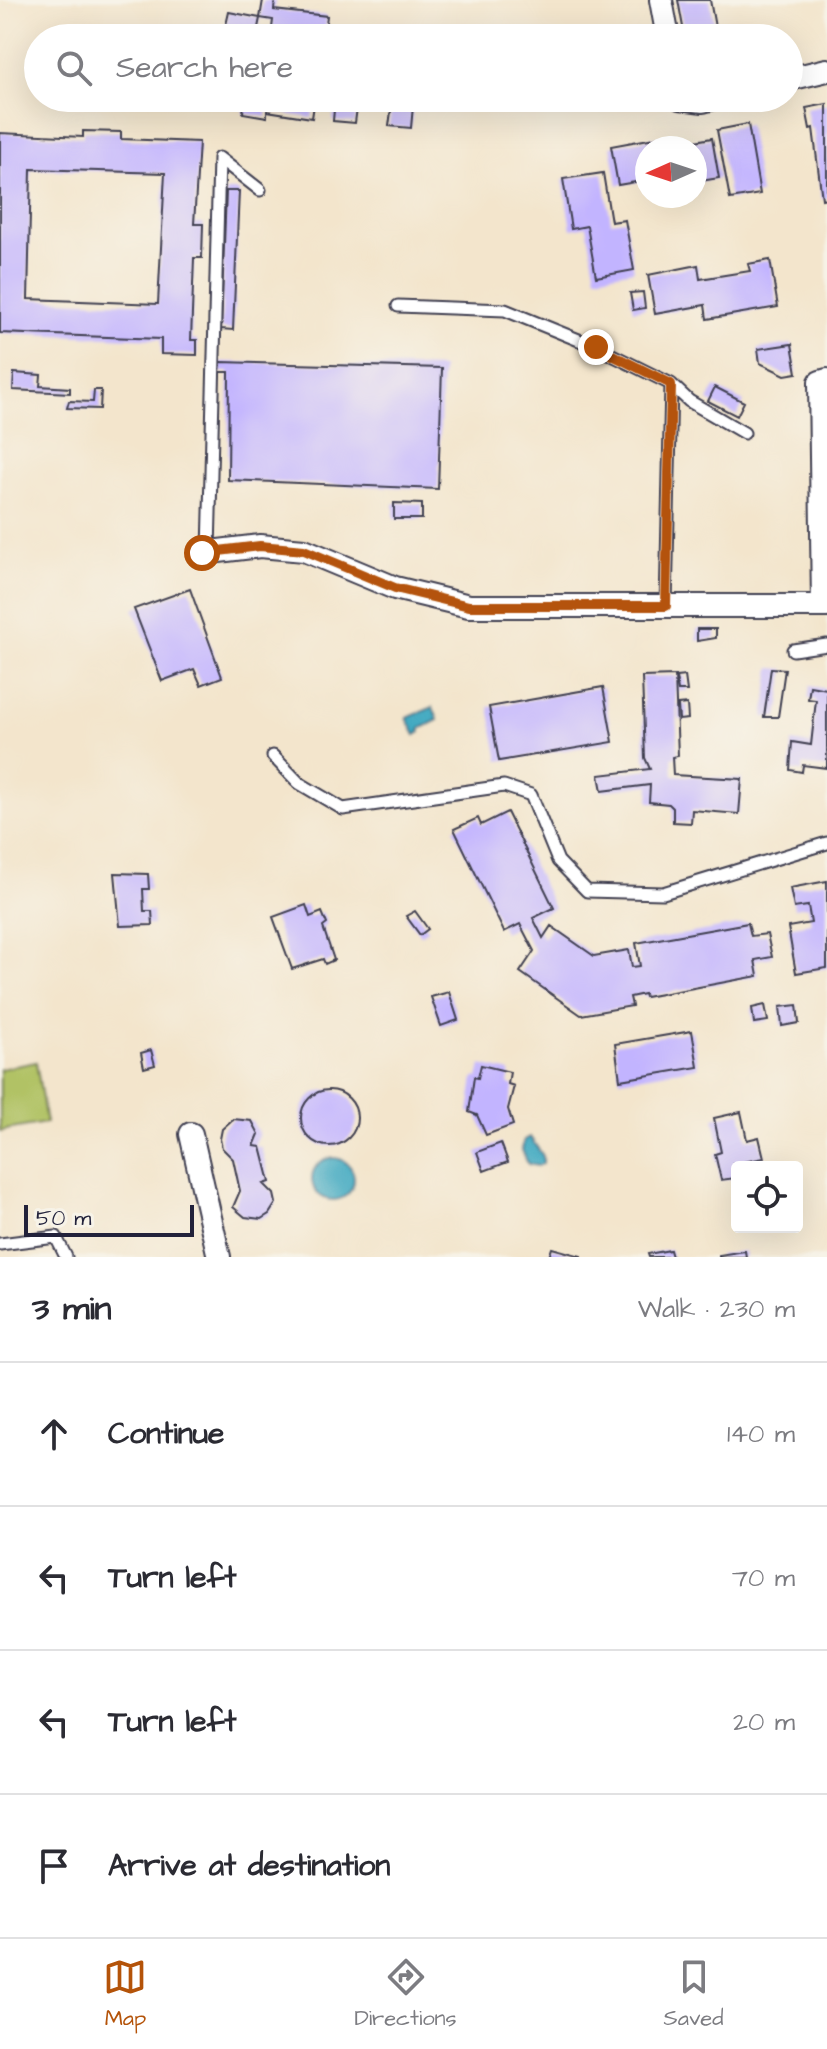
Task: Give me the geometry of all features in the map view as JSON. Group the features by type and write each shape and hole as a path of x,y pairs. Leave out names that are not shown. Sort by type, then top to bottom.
{"street":[{"path":"661,0 665,24"},
{"path":"803,76 827,70"},
{"path":"206,553 260,546 304,550 395,588 469,606 825,606 820,382 827,380"},
{"path":"191,1134 219,1257"}],"lane":[{"path":"206,553 219,158 260,190"},
{"path":"398,306 505,310 596,347 671,384 689,401 744,433"},
{"path":"666,606 671,384"},
{"path":"793,650 827,645"},
{"path":"273,756 299,783 343,809 504,786 531,795 558,861 587,891 663,893 827,843"},
{"path":"0,1244 56,1237 66,1257"}],"green space":[{"path":"36,1062 46,1123 0,1131 0,1069"}],"water":[{"path":"433,707 438,720 420,729 421,732 416,735 407,718"},
{"path":"530,1137 543,1156 543,1163 538,1166 528,1164 522,1150 524,1140"},
{"path":"333,1158 348,1164 354,1179 348,1194 333,1200 318,1194 312,1179 318,1164"}],"building":[{"path":"263,0 275,0 274,10 327,16 326,24 272,24 273,20 260,18"},
{"path":"678,0 710,0 714,24 682,24"},
{"path":"229,12 260,18 259,24 226,24"},
{"path":"827,104 827,198 822,199 813,128 810,129 806,108"},
{"path":"267,112 267,117 243,113"},
{"path":"273,112 313,112 312,118"},
{"path":"334,112 356,112 355,123 333,121"},
{"path":"391,112 412,112 411,128 389,126"},
{"path":"748,124 760,194 730,199 717,130"},
{"path":"83,131 121,132 121,139 199,142 194,224 203,224 202,258 194,258 191,340 197,340 197,355 161,354 161,339 0,333 0,133 83,137","holes":["31,169 165,173 158,304 28,299"]},
{"path":"712,138 719,178 707,180 707,139"},
{"path":"635,142 635,182 618,185 611,146"},
{"path":"603,173 611,222 625,220 634,270 596,277 587,226 571,229 563,179"},
{"path":"226,191 239,191 233,330 221,329"},
{"path":"770,260 778,307 707,319 705,305 655,314 648,275 698,265 700,279 750,271 748,264"},
{"path":"643,292 645,308 633,310 630,293"},
{"path":"792,344 797,373 785,375 760,363 758,349"},
{"path":"221,362 442,368 438,489 228,480 229,372 220,372"},
{"path":"14,373 41,375 40,386 70,388 70,393 13,390"},
{"path":"715,387 744,402 737,416 708,401"},
{"path":"94,390 101,390 100,409 67,408 69,401 93,402"},
{"path":"394,503 422,504 422,519 394,519"},
{"path":"190,589 222,677 201,685 194,669 162,681 134,609"},
{"path":"697,629 716,629 716,638 697,641"},
{"path":"771,668 785,669 778,717 764,717"},
{"path":"675,676 678,756 672,757 673,775 742,779 739,814 692,810 691,823 673,822 673,808 669,804 649,802 650,785 602,791 599,775 650,769 645,758 642,677"},
{"path":"685,676 687,691 678,691 676,677"},
{"path":"810,686 827,689 827,768 803,765 802,772 790,770 792,742 811,745 816,700 808,699"},
{"path":"603,687 613,742 499,761 489,707"},
{"path":"687,704 688,719 679,720 678,705"},
{"path":"507,812 554,908 533,918 543,938 551,926 594,956 629,950 632,967 640,966 636,943 748,923 751,936 767,934 772,957 755,960 758,976 645,997 644,994 630,997 632,1006 581,1015 520,972 534,951 520,924 504,932 454,829 478,818 481,825"},
{"path":"115,873 148,874 149,889 143,889 144,911 152,911 153,925 120,926"},
{"path":"827,881 827,968 796,973 788,927 811,923 808,906 794,908 790,888"},
{"path":"306,905 310,917 322,912 327,924 323,927 334,960 325,964 323,959 292,969 273,917"},
{"path":"415,911 428,929 420,935 406,916"},
{"path":"449,992 458,1020 441,1026 431,997"},
{"path":"765,1005 768,1021 754,1023 752,1008"},
{"path":"797,1005 799,1023 782,1026 780,1007"},
{"path":"692,1031 698,1067 620,1080 615,1044"},
{"path":"151,1050 155,1065 144,1068 141,1053"},
{"path":"481,1065 510,1072 508,1084 514,1086 508,1109 513,1125 486,1135 477,1115 469,1112 474,1077 478,1078"},
{"path":"329,1090 348,1099 357,1118 348,1137 329,1146 310,1137 301,1118 310,1099"},
{"path":"741,1112 747,1140 759,1137 764,1158 731,1161 731,1179 721,1180 715,1154 721,1152 714,1118"},
{"path":"233,1119 252,1121 259,1134 254,1146 261,1147 270,1182 264,1184 274,1194 276,1203 269,1214 261,1219 245,1217 233,1207 240,1191 233,1159 222,1148 220,1139 222,1129"},
{"path":"501,1143 508,1162 484,1171 477,1152"},
{"path":"552,1248 581,1256 581,1257 549,1257"},
{"path":"670,1250 672,1257 649,1257 648,1254"},
{"path":"745,1251 746,1257 719,1257 719,1255"}],"route":[{"path":"202,553 260,546 304,550 395,588 469,606 666,606 671,384 596,347"}]}
